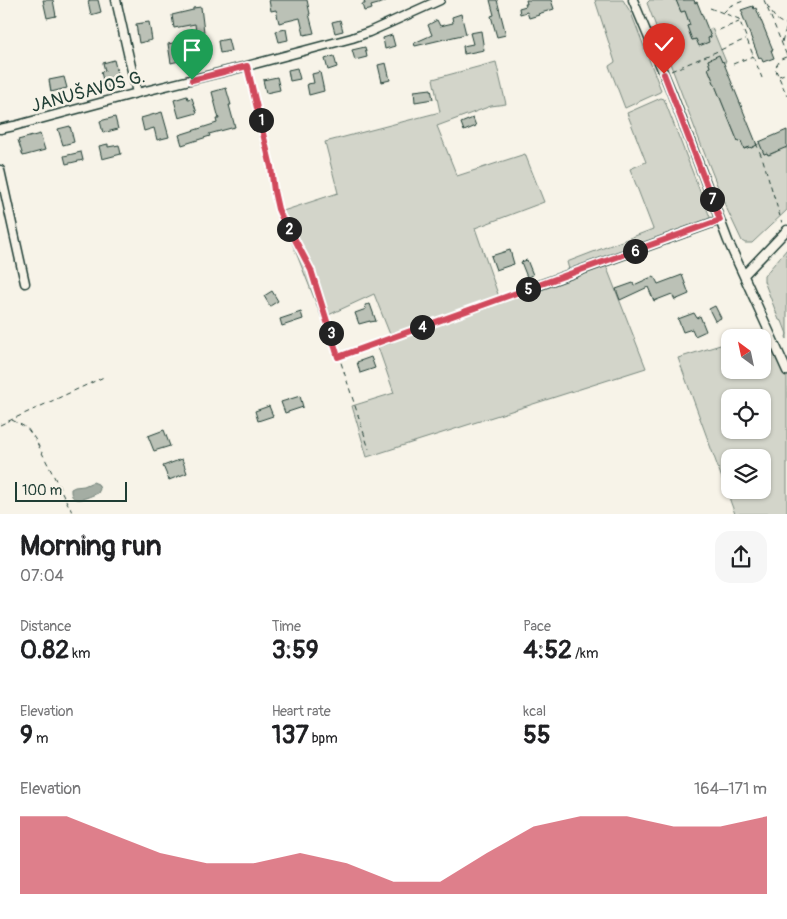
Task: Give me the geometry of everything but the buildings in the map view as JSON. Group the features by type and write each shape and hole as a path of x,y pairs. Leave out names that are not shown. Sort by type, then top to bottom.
{"street":[{"path":"116,0 136,93"},
{"name":"JANUŠAVOS G.","path":"0,129 352,38 440,0"},
{"path":"633,0 664,74 720,220 787,372"},
{"path":"0,170 25,283"},
{"path":"524,291 720,220"},
{"path":"744,275 786,232"}],"path":[{"path":"723,13 730,6 746,0"},
{"path":"764,1 778,21 787,25 782,43"},
{"path":"764,1 787,56 781,59 775,68 787,96"},
{"path":"710,8 739,19 762,78"},
{"path":"720,30 740,22"},
{"path":"664,74 747,39"},
{"path":"734,64 753,56"},
{"path":"247,66 271,167 278,209 311,270 369,449"},
{"path":"779,76 787,73"},
{"path":"756,143 786,232"},
{"path":"338,357 524,291"},
{"path":"0,425 106,376"},
{"path":"12,420 27,428 35,439 73,514"}],"shaded area":[{"path":"595,0 623,0 631,13 661,90 660,92 625,108 609,66 615,62"},
{"path":"650,0 676,0 681,12 685,11 690,25 687,26 692,40 711,37 708,30 712,28 726,62 722,62 719,56 708,60 710,67 708,68 738,142 741,141 744,149 751,148 760,143 764,154 767,153 769,155 784,146 787,148 787,210 752,243 742,241 725,205 647,3"},
{"path":"496,62 506,104 491,106 437,126 457,176 525,154 544,202 475,228 500,300 570,273 567,262 653,229 630,169 646,162 627,113 661,98 664,99 710,217 708,220 603,258 646,368 367,457 352,406 394,393 378,347 393,342 374,294 322,318 280,212 338,193 325,142 440,112 433,79"},
{"path":"787,249 787,334 782,321 779,320 764,281 764,276"},
{"path":"771,336 787,371 787,514 735,514 730,499 771,499 771,449 721,449 721,476 678,358 721,345 721,379 771,379"},
{"path":"93,482 98,484 100,489 98,493 80,499 73,498 71,489"}],"route":[{"path":"192,80 247,66 271,167 278,209 311,270 338,357 720,220 664,74"}]}
